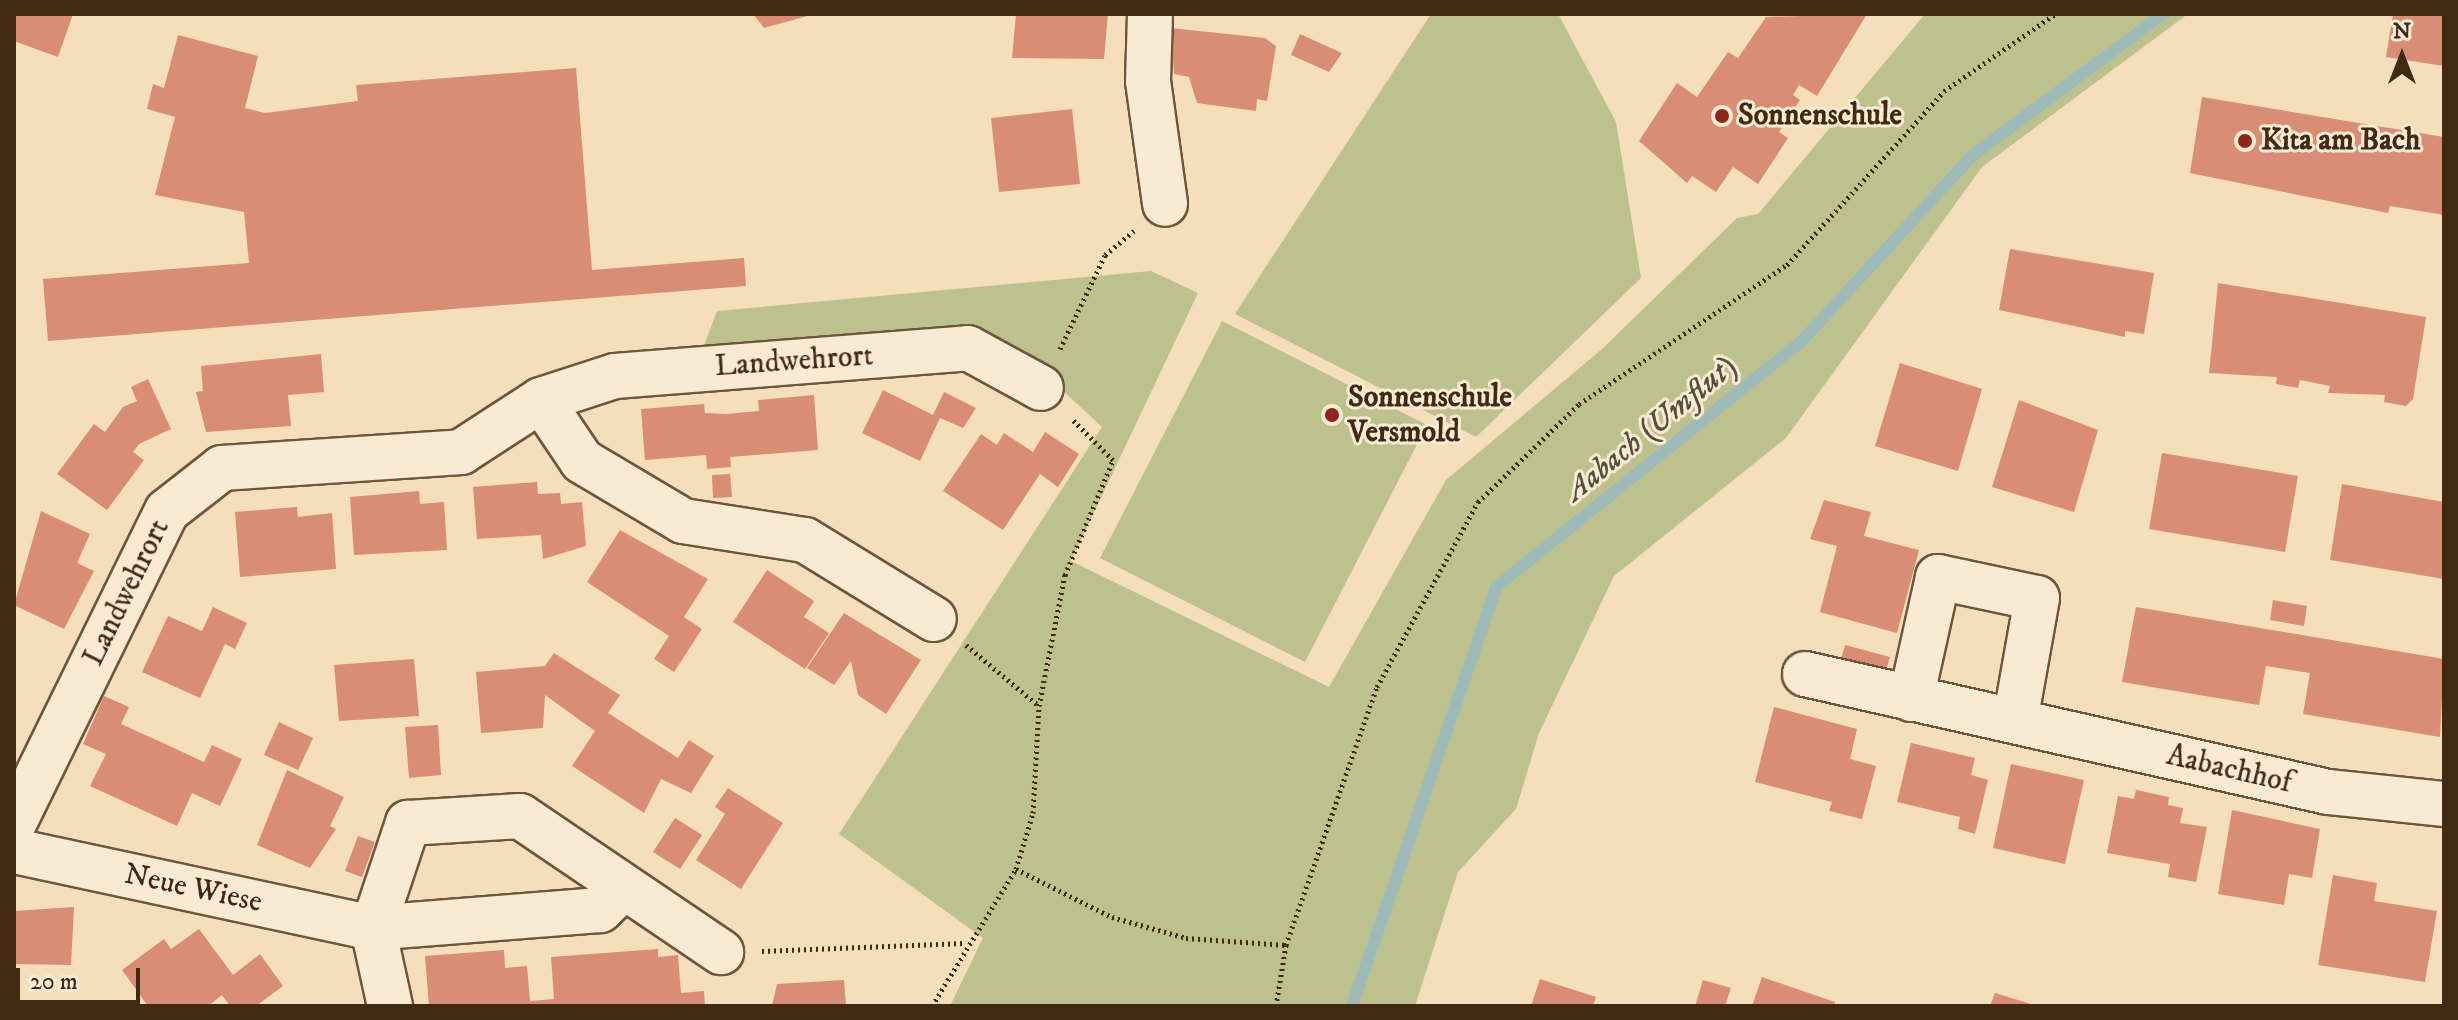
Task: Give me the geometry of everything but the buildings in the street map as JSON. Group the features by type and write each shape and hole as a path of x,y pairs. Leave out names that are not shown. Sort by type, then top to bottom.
{"street":[{"path":"1150,14 1148,81 1165,204"},
{"name":"Landwehrort","path":"14,823 167,511 222,468 461,452 541,400 615,376 968,348 1041,388"},
{"path":"541,400 582,461 683,521 805,540 934,619"},
{"path":"1911,699 1938,577 2037,598 2015,721"},
{"name":"Aabachhof","path":"1805,674 2328,792 2444,804"},
{"path":"390,1006 373,928 408,823 520,816 721,952"},
{"name":"Neue Wiese","path":"14,851 373,928 600,910 623,888"}],"path":[{"path":"1276,1006 1286,945 1377,687 1478,502 1579,404 1787,265 1944,91 2055,14"},
{"path":"932,1006 965,943 1016,869 1033,813 1039,706 1065,575 1113,460 1041,388 1105,255 1165,204"},
{"path":"934,619 1039,706"},
{"path":"1016,869 1112,917 1186,938 1286,945"},
{"path":"721,952 965,943"}],"green space":[{"path":"1431,14 1558,14 1616,122 1641,278 1476,437 1235,314"},
{"path":"1925,14 2188,14 1982,167 1786,438 1614,576 1539,733 1516,809 1458,872 1415,1006 950,1006 983,938 839,834 1102,427 1060,388 972,338 700,356 717,311 1151,271 1198,293 1071,561 1329,687 1446,480 1602,349 1737,218 1758,214"},
{"path":"1222,321 1427,425 1305,662 1100,558"}],"waterway":[{"name":"Aabach (Umflut)","path":"1352,1006 1496,587 1800,343 1973,155 2163,14"}],"place":[{"name":"Sonnenschule","path":"1722,116"},
{"name":"Kita am Bach","path":"2245,141"},
{"name":"Sonnenschule Versmold","path":"1332,415"}]}
